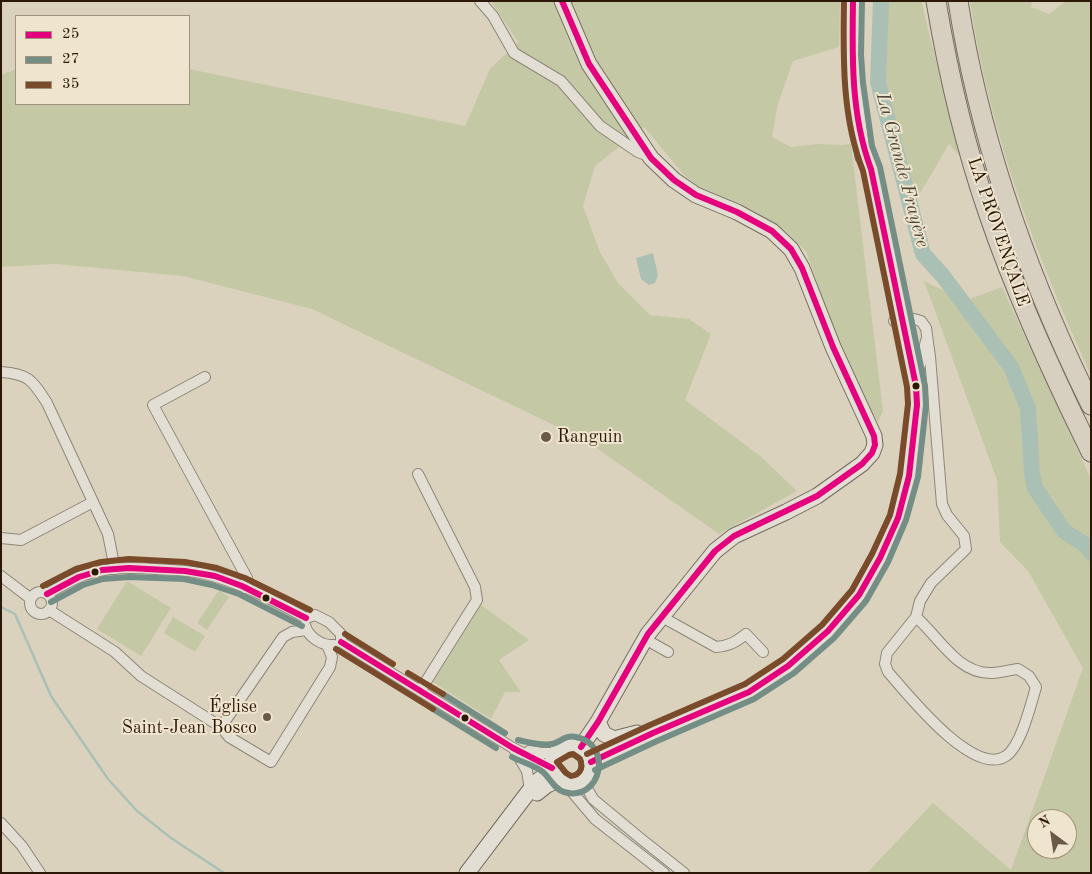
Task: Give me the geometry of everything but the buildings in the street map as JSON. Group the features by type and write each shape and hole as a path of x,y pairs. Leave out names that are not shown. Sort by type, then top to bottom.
{"highway":[{"name":"LA PROVENÇALE","path":"936,1 944,49 958,109 988,213 1043,351 1091,452"},
{"name":"LA PROVENÇALE","path":"958,1 972,76 1006,202 1044,302 1091,405"}],"street":[{"path":"480,1 493,16 514,53 561,81 600,126 638,152 652,158"},
{"path":"562,1 589,64 652,158 674,180 696,195 737,212 772,231 791,249 802,268 833,347 874,436 875,445 872,453 862,464 817,496 734,536 716,551 645,639 598,722 581,747"},
{"path":"591,762 749,692 767,681 805,652 844,613 859,594 877,564 898,518 909,476 914,436 917,405 916,372 899,320 864,171 863,148 854,84 852,49 853,1"},
{"path":"899,320 910,318 917,320 924,325 927,332 942,504 947,515 964,536 966,549 931,583 920,602 916,617 887,653 885,664 888,672 944,732 964,750 991,760 999,760 1007,756 1017,743 1036,687 1029,676 1018,669 990,674 969,668 954,657 916,617"},
{"path":"899,320 910,399 915,414"},
{"path":"916,372 927,332"},
{"path":"916,372 922,367 928,369 932,378"},
{"path":"1,372 19,374 35,384 47,403 108,534 115,569"},
{"path":"205,377 153,405 247,578 244,588"},
{"path":"418,474 475,587 477,600 420,691"},
{"path":"1,538 21,540 94,502"},
{"path":"49,610 43,613 36,613 31,608 31,599 38,592 47,594 85,575 128,567 201,573 244,588 306,618 315,615 329,622 341,634 341,642"},
{"path":"1,576 31,599"},
{"path":"47,594 51,600 49,610"},
{"path":"49,610 115,652 141,676 221,727 229,737 271,762 330,667 332,657 327,645"},
{"path":"662,617 716,647 727,646 746,634 763,652"},
{"path":"306,618 304,622 306,630 315,639 327,645 337,645 341,642"},
{"path":"221,727 283,637 292,632 306,630"},
{"path":"645,639 668,652"},
{"path":"341,642 513,748 542,754 593,799 684,873"},
{"path":"598,722 604,734 614,739 642,732 653,733"},
{"path":"467,873 536,782 562,773 590,772 591,762 588,753 581,747 570,745 560,749 562,773 573,793 595,818 664,873"},
{"path":"513,748 527,771 530,790"},
{"path":"476,873 538,792 562,773"},
{"path":"1,823 22,846 40,873"}],"green space":[{"path":"491,1 840,1 839,47 793,61 778,104 772,137 791,147 818,144 851,144 883,411 878,422 862,395 841,351 806,251 786,232 750,209 710,195 684,175 644,127 595,166 583,206 600,252 618,283 650,315 689,319 711,334 685,400 759,455 797,491 719,534 585,440 312,309 183,276 55,264 1,267 1,75 15,69 15,105 190,105 190,69 465,126 490,69 518,42"},
{"path":"884,1 922,1 960,156 949,144 912,207 883,70"},
{"path":"970,1 1032,1 1031,7 1049,14 1066,1 1091,1 1091,375 1052,284 1017,192 989,98 978,50"},
{"path":"924,281 953,295 970,299 1002,287 1090,477 1091,873 867,873 933,803 1011,870 1027,825 1027,859 1077,859 1077,809 1033,809 1083,668 1028,571 1000,542 997,480"},
{"path":"127,581 171,608 141,656 97,629"},
{"path":"219,590 229,597 207,630 197,623"},
{"path":"481,605 529,640 499,660 521,692 505,692 491,719 433,682"},
{"path":"173,617 205,636 195,652 164,633"}],"shaded area":[{"path":"653,253 658,275 655,283 649,285 641,279 636,258"}],"waterway":[{"name":"La Grande Frayère","path":"881,1 878,82 923,254 943,276 1011,367 1028,408 1032,474 1035,488 1064,531 1087,546 1091,553"},
{"path":"1,607 15,614 51,696 108,779 137,811 171,838 224,873"}],"transit line":[{"name":"25","path":"562,1 589,64 651,158 674,180 696,195 737,212 772,231 791,249 802,268 833,347 874,436 875,445 872,453 862,464 817,496 734,536 715,551 648,634 598,722 581,747"},
{"name":"35","path":"587,754 745,684 783,659 822,625 852,590 872,554 890,515 900,474 908,404 907,387 863,171 856,151 847,109 844,66 844,1"},
{"name":"25","path":"591,762 749,692 788,666 828,631 859,595 880,558 898,518 909,476 917,405 916,386 871,169 864,149 856,107 853,65 853,1"},
{"name":"27","path":"595,770 754,699 794,673 834,638 866,601 888,562 906,520 918,477 926,405 925,386 880,167 872,146 861,55 862,1"},
{"name":"35","path":"43,586 76,569 101,562 129,559 185,562 217,568 245,578 310,610"},
{"name":"25","path":"47,594 79,577 102,570 129,568 185,571 215,576 242,586 306,618"},
{"name":"27","path":"51,602 83,585 103,579 129,577 184,579 212,585 239,594 302,626"},
{"name":"35","path":"345,634 393,664"},
{"name":"25","path":"341,642 513,748 552,768"},
{"name":"35","path":"336,649 433,709"},
{"name":"35","path":"408,673 443,694"},
{"name":"27","path":"443,694 505,733"},
{"name":"27","path":"433,709 496,748"},
{"name":"27","path":"512,757 532,765 564,792 577,793 587,789 594,781 598,771 599,760 595,750 588,742 576,737 572,736 548,744 535,744 518,740"},
{"name":"35","path":"573,754 580,759 581,768 577,774 571,776 557,762 573,754"}],"place":[{"name":"Ranguin","path":"546,437"},
{"name":"Église Saint-Jean Bosco","path":"267,717"}]}
